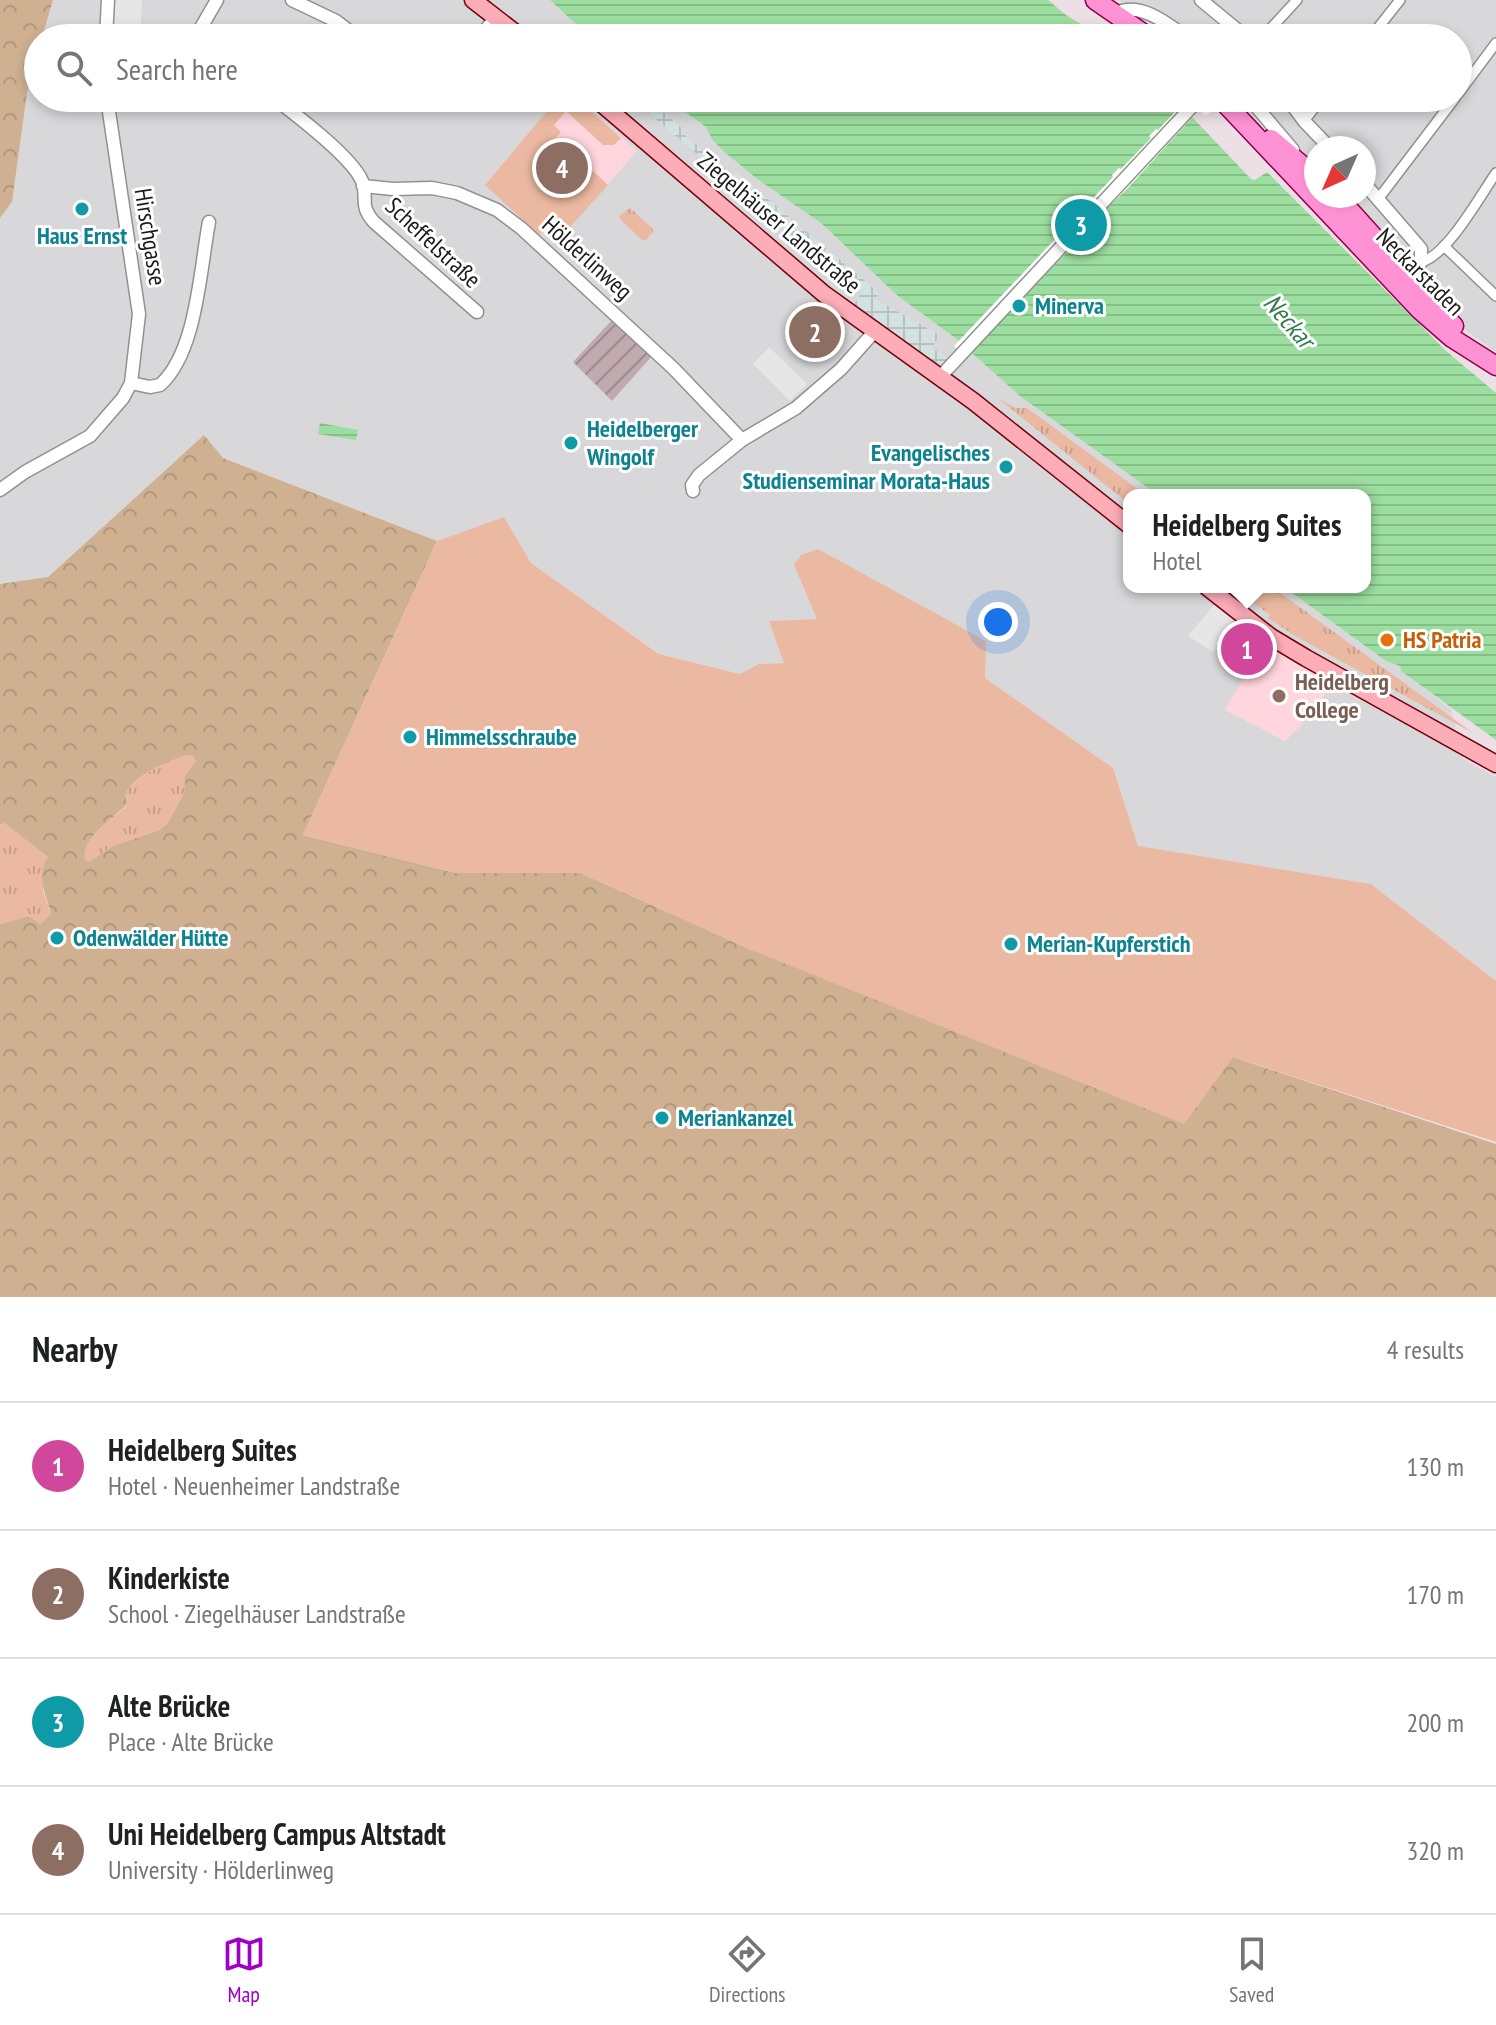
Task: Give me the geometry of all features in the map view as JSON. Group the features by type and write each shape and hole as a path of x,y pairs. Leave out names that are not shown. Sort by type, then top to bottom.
{"main road":[{"path":"473,0 505,24"},
{"path":"1095,0 1120,7 1136,24"},
{"name":"Ziegelhäuser Landstraße","path":"611,112 804,277 874,332 944,371 1123,520"},
{"name":"Neckarstaden","path":"1236,114 1304,166"},
{"name":"Neckarstaden","path":"1236,114 1409,275"},
{"name":"Neckarstaden","path":"1348,208 1477,352 1496,366"},
{"path":"1215,593 1271,637 1496,764"}],"street":[{"path":"107,24 108,0"},
{"path":"203,24 217,0"},
{"path":"292,0 340,24"},
{"path":"1201,0 1230,24"},
{"path":"1275,24 1297,0"},
{"path":"1381,24 1400,0"},
{"path":"1120,7 1136,9 1162,24"},
{"path":"490,24 496,17"},
{"path":"1472,75 1496,43"},
{"name":"Hirschgasse","path":"0,490 52,456 90,436 118,404 131,383 139,314 109,112"},
{"name":"Scheffelstraße","path":"292,112 319,134 359,176 364,207 374,222 477,312"},
{"path":"944,371 1187,112"},
{"path":"1261,112 1292,148 1294,157"},
{"path":"1297,112 1318,136"},
{"path":"1304,121 1311,112"},
{"path":"1383,193 1444,112"},
{"path":"1409,275 1447,242 1496,173"},
{"name":"Hölderlinweg","path":"363,186 443,189 469,196 497,210 521,228 665,360 742,440"},
{"path":"1376,189 1383,193 1422,253 1409,275"},
{"name":"Hirschgasse","path":"131,383 150,387 160,385 177,360 193,318 209,222"},
{"path":"1447,242 1496,296"},
{"path":"693,491 694,480 742,440 796,408 838,372 874,332"}],"shaded area":[{"path":"53,0 550,0 576,24 46,24"},
{"path":"115,0 142,0 141,24 114,24"},
{"path":"1118,0 1496,0 1496,352 1461,327 1348,208 1376,208 1376,136 1304,136 1304,161 1257,112 1472,112 1472,24 1154,24"},
{"path":"24,112 685,112 706,127 722,150 821,223 898,296 954,337 1020,396 1150,489 1123,489 1123,593 1292,593 1386,661 1400,666 1401,671 1451,709 1463,759 1496,777 1496,981 1371,884 1138,846 1113,768 985,678 817,619 769,621 784,663 759,664 740,674 660,654 531,563 504,517 437,541 223,458 204,435 48,577 0,584 0,218 12,202"},
{"path":"546,112 593,112 637,151 564,234 551,223 539,235 485,185"},
{"path":"647,112 663,112 683,129 681,132 732,174 735,171 879,293 875,299 939,335 932,348 947,357 948,366 920,357 851,308 862,293 855,287 848,294 835,282 839,276 818,255 776,222 777,219 769,212 767,214"},
{"path":"611,321 652,356 612,401 573,362"},
{"path":"769,347 807,384 790,401 753,364"},
{"path":"1214,605 1233,620 1213,652 1188,636"},
{"name":"Heidelberg College","path":"1268,645 1332,682 1315,712 1308,714 1301,726 1285,741 1225,710"}],"green space":[{"path":"0,0 53,0 46,24 24,24 24,112 12,202 0,218"},
{"path":"546,112 565,112 554,125 561,132 539,157 548,166 548,173 558,183 564,181 573,190 593,171 608,185 564,234 551,223 539,235 485,185"},
{"path":"567,112 592,112 621,138 614,145 603,145"},
{"path":"630,208 652,228 653,232 646,240 642,240 620,219 619,216"},
{"path":"999,399 1016,408 1027,408 1138,489 1123,489 1123,499"},
{"path":"204,435 223,458 437,541 303,835 456,873 581,873 754,951 1233,1057 1496,1144 1496,1297 0,1297 0,924 28,916 41,924 51,913 42,878 48,857 4,823 0,825 0,584 48,577","holes":["192,755 196,761 185,775 185,791 167,824 159,830 113,846 90,861 85,860 85,852 93,836 127,804 125,794 137,780 161,765"]},
{"path":"504,517 531,563 659,654 740,674 759,664 784,663 769,621 817,619 794,565 801,555 818,549 986,641 985,678 1113,768 1138,846 1371,884 1496,981 1496,1142 1233,1057 1184,1124 754,951 581,873 456,873 303,835 437,541"},
{"path":"1240,593 1280,593 1473,733 1295,636 1268,618 1270,615"},
{"path":"192,755 196,761 185,775 185,791 167,824 159,830 113,846 90,861 85,860 85,852 93,836 127,805 125,794 130,787 153,770"},
{"path":"4,823 48,857 43,891 51,913 41,924 28,916 0,924 0,825"}],"water":[{"path":"550,0 1048,0 1081,24 576,24"},
{"name":"Neckar","path":"685,112 1187,112 1251,179 1255,180 1267,172 1446,351 1496,393 1496,740 1401,671 1400,666 1386,661 1292,593 1371,593 1371,489 1150,489 1020,396 954,337 898,296 821,223 722,150 706,127"},
{"path":"320,423 358,430 356,440 318,434"}],"pier":[{"path":"1175,112 1197,112 1095,220 1097,222 1022,298 1027,304 1025,310 1019,313 1012,308 966,357 954,346 1112,175"}],"place":[{"name":"Uni Heidelberg Campus Altstadt","path":"562,168"},
{"name":"Haus Ernst","path":"82,209"},
{"name":"Alte Brücke","path":"1081,225"},
{"name":"Minerva","path":"1019,306"},
{"name":"Kinderkiste","path":"815,332"},
{"name":"Heidelberger Wingolf","path":"571,443"},
{"name":"Evangelisches Studienseminar Morata-Haus","path":"1006,467"},
{"name":"HS Patria","path":"1387,640"},
{"name":"Heidelberg Suites","path":"1247,649"},
{"name":"Heidelberg College","path":"1279,696"},
{"name":"Himmelsschraube","path":"410,737"},
{"name":"Odenwälder Hütte","path":"57,938"},
{"name":"Merian-Kupferstich","path":"1011,944"},
{"name":"Meriankanzel","path":"662,1118"}]}
